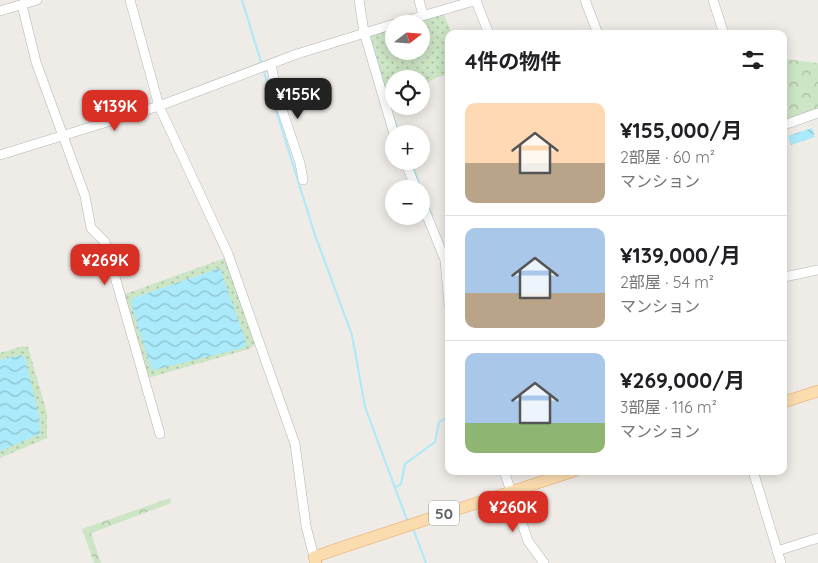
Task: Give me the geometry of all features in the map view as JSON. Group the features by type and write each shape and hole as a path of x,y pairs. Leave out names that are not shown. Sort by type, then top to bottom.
{"main road":[{"path":"787,401 818,391"},
{"name":"50","path":"315,560 562,475"}],"street":[{"path":"0,11 37,0"},
{"path":"130,0 160,106 228,254 295,444 306,526 315,560"},
{"path":"359,0 364,32 391,125"},
{"path":"419,0 424,15 476,0 487,30"},
{"path":"585,0 596,30"},
{"path":"713,0 723,30"},
{"path":"22,6 36,62 85,196 91,228 105,242 160,434"},
{"path":"0,155 160,106 271,64 385,27"},
{"path":"271,64 276,95 300,162 303,180"},
{"path":"787,124 818,113"},
{"path":"430,223 445,260"},
{"path":"787,276 818,270"},
{"path":"505,475 528,541 544,563"},
{"path":"754,475 781,563"},
{"path":"777,551 818,538"}],"green space":[{"path":"443,13 450,30 445,30 445,76 430,81 430,70 385,70 385,87 382,88 367,35 385,30 385,60 430,60 430,17"},
{"path":"787,59 818,63 818,108 787,120"},
{"path":"225,258 255,344 249,349 148,378 123,298 125,294","holes":["220,268 231,302 133,298"]},
{"path":"23,346 28,347 47,413 47,438 0,458 0,451 40,434 21,355 0,360 0,353"},
{"path":"170,498 171,503 91,533 101,563 94,563 82,529"}],"water":[{"path":"812,128 815,137 791,145 788,136"},
{"path":"220,268 246,342 246,347 154,370 151,368 131,303 133,298"},
{"path":"21,355 25,358 39,416 40,434 0,451 0,360"}],"waterway":[{"path":"242,0 262,65"},
{"path":"370,36 382,79"},
{"path":"263,69 315,235 352,335 365,407 407,520"},
{"path":"393,117 396,125"},
{"path":"414,170 418,180"},
{"path":"430,211 432,216"},
{"path":"396,487 401,484 405,464 435,442 439,422 445,418"},
{"path":"414,531 426,563"}]}
